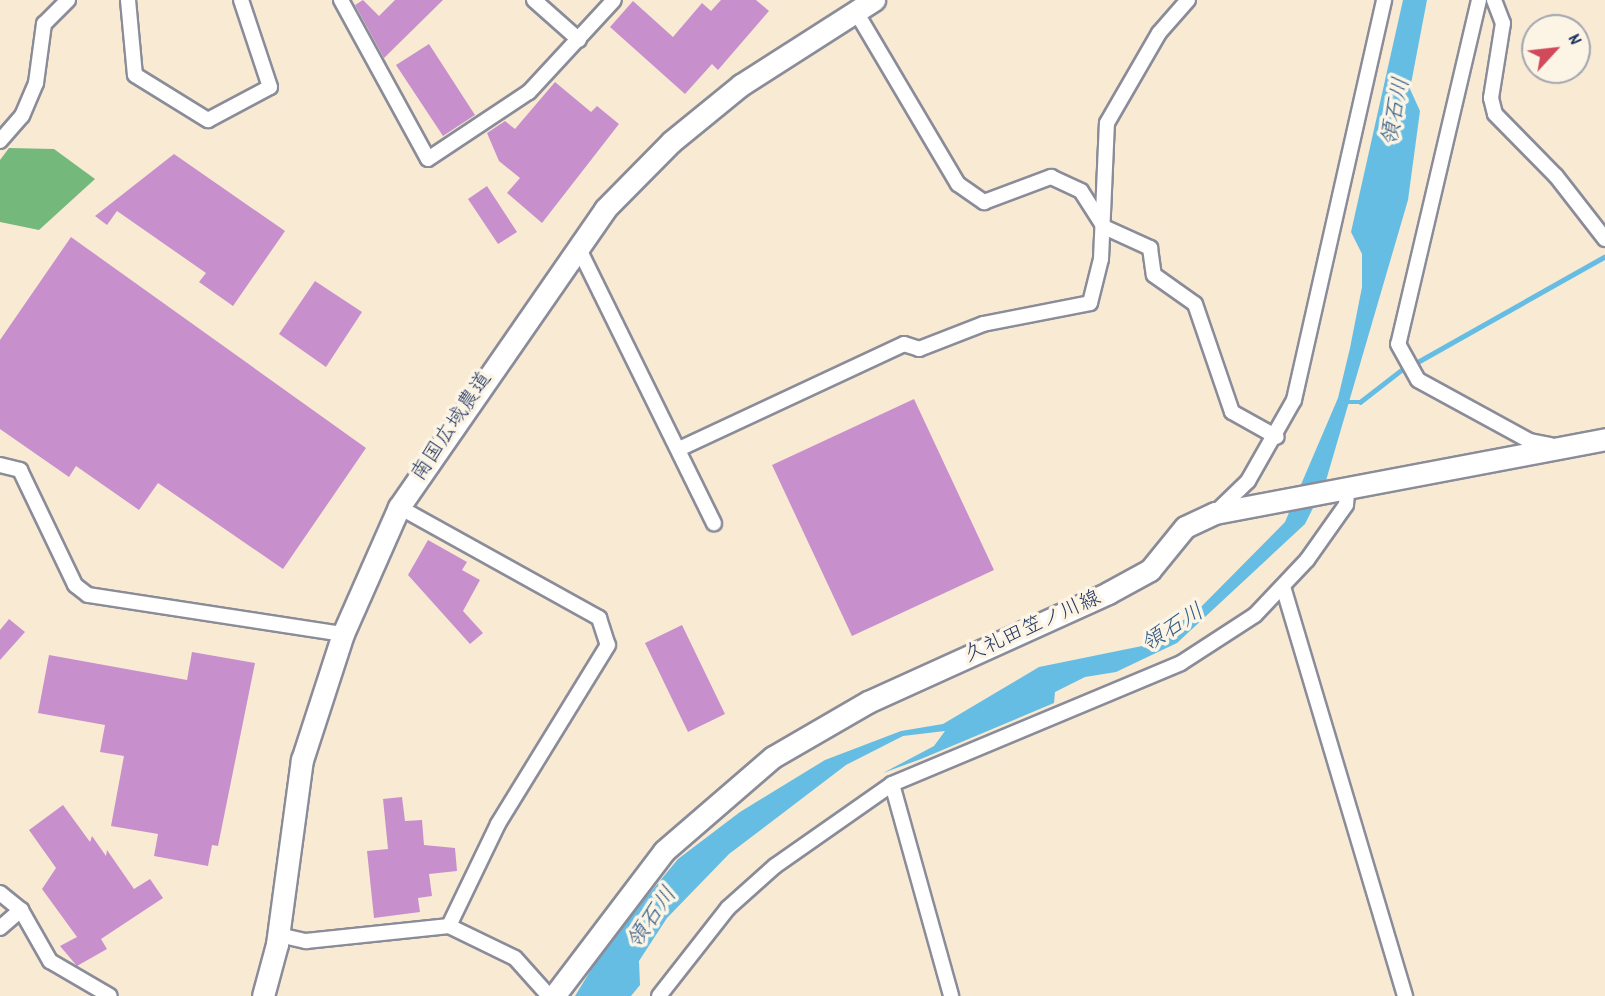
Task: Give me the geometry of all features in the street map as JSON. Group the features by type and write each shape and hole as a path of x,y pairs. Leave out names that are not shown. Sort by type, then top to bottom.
{"main road":[{"name":"南国広域農道","path":"263,996 279,935 302,760 343,634 399,507 605,209 671,142 741,85 865,5"},
{"name":"久礼田笠ノ川線","path":"552,996 664,851 774,757 847,712 1118,588 1150,570 1185,527 1223,512 1343,493 1556,446 1605,439"}],"street":[{"path":"0,141 22,116 36,83 44,24 68,0"},
{"path":"128,0 135,75 208,120 270,87 241,0"},
{"path":"341,0 428,159 529,92 614,0"},
{"path":"534,0 579,40"},
{"path":"679,449 904,344 919,349 984,324 1090,303 1104,227 1101,170 1107,123 1159,33 1188,0"},
{"path":"1223,512 1278,437 1294,400 1384,0"},
{"path":"1479,0 1398,344 1418,380 1530,441 1556,446"},
{"path":"1494,0 1503,23 1492,85 1495,114 1556,176 1605,239"},
{"path":"865,5 942,160 970,195 997,202 1051,177 1063,178 1081,191 1104,227 1150,248 1154,275 1180,289 1207,327 1231,412 1278,437"},
{"path":"578,247 714,523"},
{"path":"0,465 20,470 75,585 88,595 343,634"},
{"path":"659,996 728,908 775,866 892,784 1181,663 1284,590 1346,505 1343,493"},
{"path":"399,507 599,618 608,645 498,824 449,926"},
{"path":"1284,590 1405,996"},
{"path":"892,784 951,996"},
{"path":"0,894 21,910 50,961 110,996"},
{"path":"0,928 21,910"},
{"path":"279,935 306,941 449,926 515,958 552,996"}],"green space":[{"path":"9,148 54,149 95,179 39,230 0,222 0,160"}],"water":[{"name":"領石川","path":"1403,0 1427,0 1410,89 1420,111 1408,200 1325,484 1305,524 1177,643 1116,672 1085,677 1055,692 1054,703 921,759 883,773 934,746 945,731 903,736 846,765 729,854 667,918 639,961 640,985 631,996 575,996 605,947 678,859 740,812 825,760 901,731 943,724 1039,667 1142,646 1196,612 1285,522 1338,398 1350,348 1362,287 1362,254 1351,232"}],"building":[{"path":"363,0 379,16 395,0 443,0 384,58 355,5"},
{"path":"721,0 756,0 769,11 718,70 712,64 685,94 610,27 633,1 673,37 702,3 711,11"},
{"path":"429,44 475,115 443,136 396,65"},
{"path":"555,82 591,112 597,106 619,124 542,223 507,193 520,178 499,161 487,133 505,121 515,129"},
{"path":"174,154 285,231 233,306 199,282 206,273 117,211 107,225 95,216"},
{"path":"487,186 517,232 498,244 468,199"},
{"path":"71,237 366,448 283,569 158,483 139,510 76,466 69,477 0,429 0,340"},
{"path":"315,281 362,312 326,367 279,334"},
{"path":"914,399 994,570 852,636 772,465"},
{"path":"428,540 467,562 462,570 480,580 463,611 483,633 470,644 408,575"},
{"path":"9,619 25,632 0,660 0,630"},
{"path":"682,625 725,714 688,732 645,643"},
{"path":"192,652 255,663 218,846 212,845 208,866 154,856 158,834 111,826 124,756 100,752 105,725 38,713 49,655 187,680"},
{"path":"402,797 405,821 422,820 424,845 455,848 457,871 429,874 432,896 418,898 420,912 374,918 367,851 388,849 383,799"},
{"path":"63,805 90,842 92,836 106,856 107,850 134,889 150,879 163,898 101,939 107,949 77,966 60,946 77,937 42,889 56,868 29,830"}],"waterway":[{"path":"1414,364 1604,257"},
{"path":"1344,402 1360,402 1400,371"}]}
